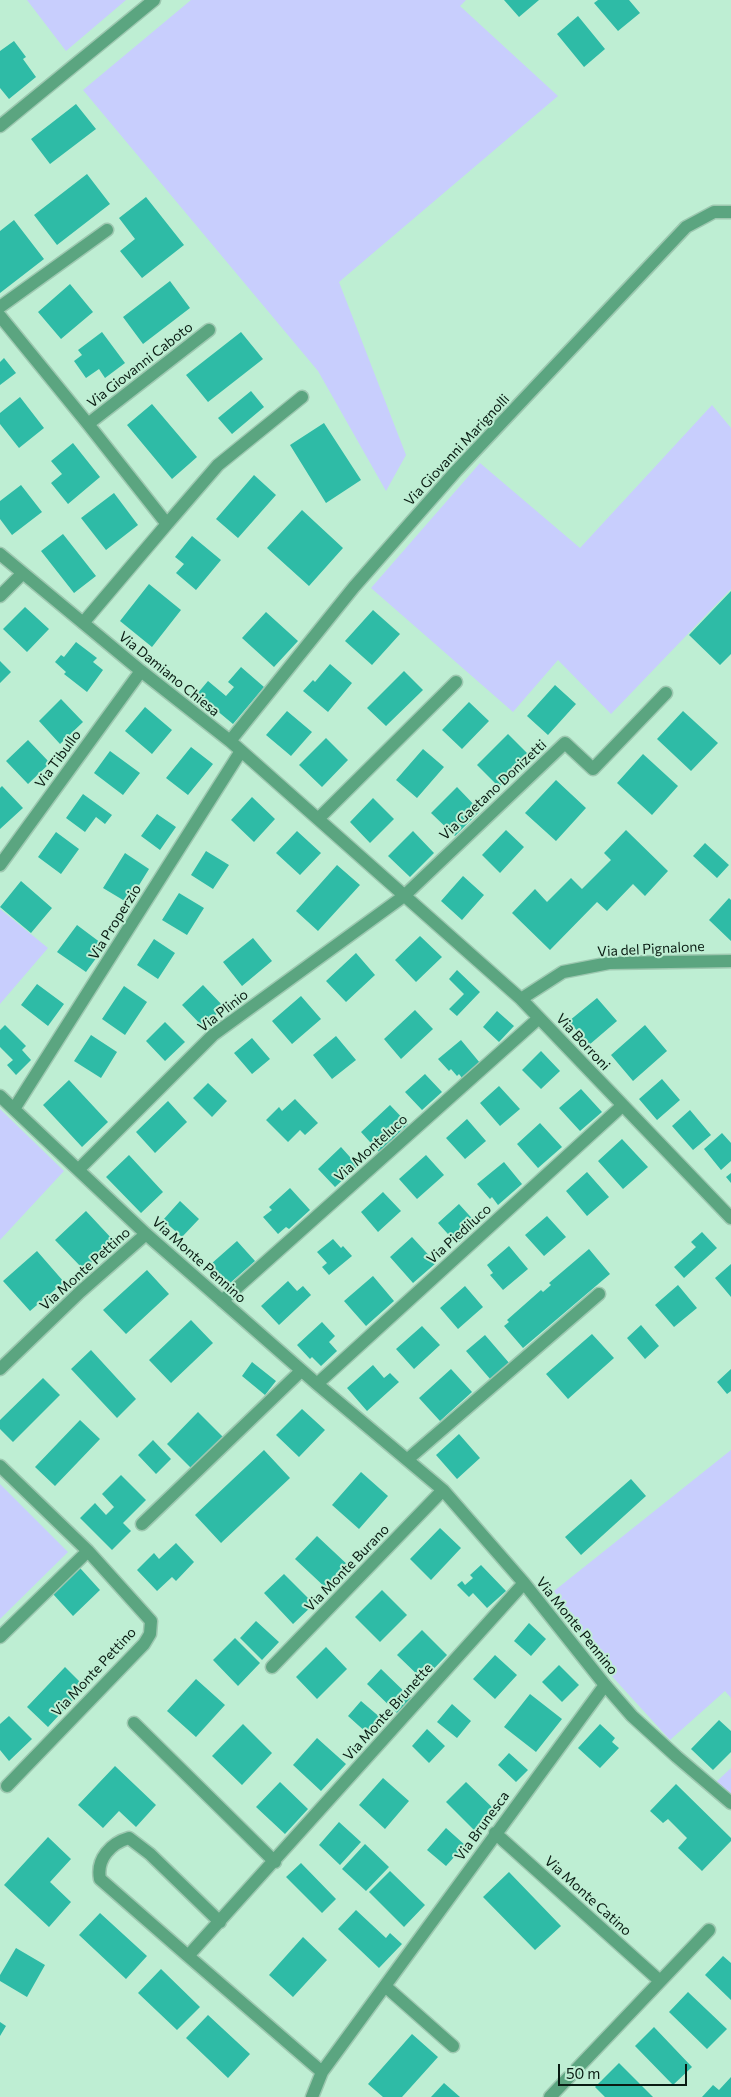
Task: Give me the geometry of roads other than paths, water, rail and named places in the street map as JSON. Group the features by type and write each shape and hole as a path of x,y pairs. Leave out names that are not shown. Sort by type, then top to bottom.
{"street":[{"path":"0,126 154,0"},
{"name":"Via Giovanni Marignolli","path":"230,741 373,565 456,472 686,227 714,212 731,212"},
{"path":"0,307 108,230"},
{"name":"Via Giovanni Caboto","path":"0,316 167,524"},
{"name":"Via Giovanni Caboto","path":"88,424 210,330"},
{"path":"83,623 218,465 302,397"},
{"name":"Via Damiano Chiesa","path":"0,554 141,671 230,741 319,818 404,896"},
{"path":"0,596 22,574"},
{"name":"Via Tibullo","path":"0,865 141,671"},
{"path":"319,818 456,682"},
{"name":"Via Gaetano Donizetti","path":"404,896 565,743 593,768 666,693"},
{"name":"Via Properzio","path":"14,1109 241,751"},
{"name":"Via Borroni","path":"404,896 521,999 731,1218"},
{"name":"Via Plinio","path":"79,1169 213,1035 404,896"},
{"name":"Via del Pignalone","path":"521,999 563,972 608,963 731,961"},
{"name":"Via Monteluco","path":"222,1301 539,1018"},
{"name":"Via Monte Pennino","path":"0,1096 146,1234 301,1371 443,1490 524,1583 632,1716 731,1803"},
{"name":"Via Piediluco","path":"317,1384 622,1106"},
{"name":"Via Monte Pettino","path":"0,1369 80,1292 146,1234"},
{"path":"408,1459 599,1294"},
{"path":"142,1524 301,1371"},
{"name":"Via Monte Pettino","path":"0,1466 88,1551 151,1621 150,1634 144,1644 7,1786"},
{"name":"Via Monte Burano","path":"272,1667 443,1490"},
{"path":"0,1637 88,1551"},
{"name":"Via Monte Brunette","path":"188,1956 275,1862 524,1583"},
{"name":"Via Brunesca","path":"312,2097 322,2072 605,1685"},
{"path":"134,1723 275,1862"},
{"name":"Via Monte Catino","path":"496,1833 660,1981"},
{"path":"220,1922 150,1854 129,1838 119,1841 105,1854 98,1868 100,1878 322,2072"},
{"path":"550,2097 710,1930"},
{"path":"385,1986 453,2046"}]}
